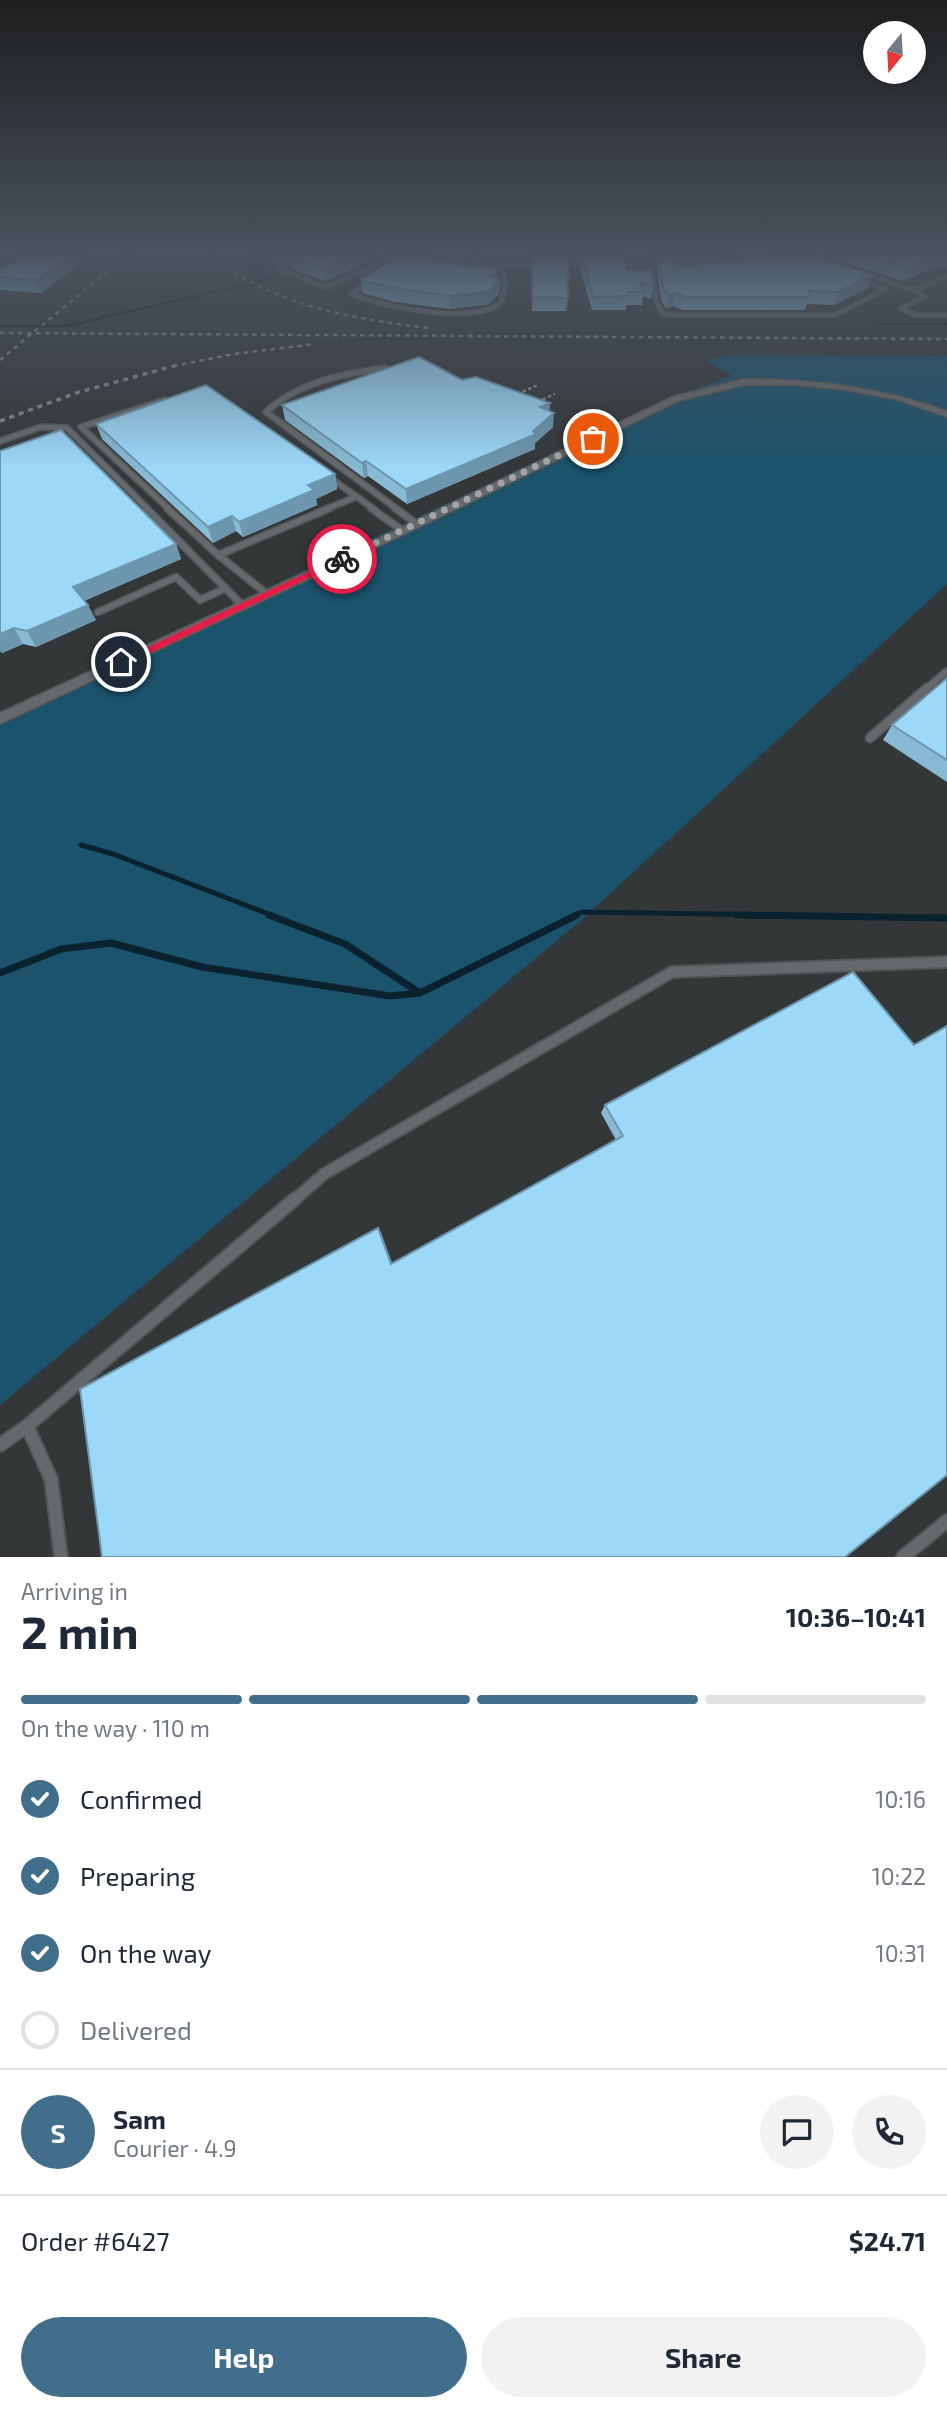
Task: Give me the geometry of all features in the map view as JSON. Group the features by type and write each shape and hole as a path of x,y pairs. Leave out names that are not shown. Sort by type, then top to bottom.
{"street":[{"path":"0,719 403,531 675,399 744,382 834,386 901,398 947,414"}],"lane":[{"path":"385,368 358,369 316,384 266,412 417,524"},
{"path":"178,395 81,427 218,555 267,594"},
{"path":"0,441 51,424 67,428 243,606"},
{"path":"323,472 403,531"},
{"path":"218,555 356,496"},
{"path":"98,612 176,577 200,600 226,588"},
{"path":"870,738 947,671"},
{"path":"0,1445 27,1426 324,1174 672,972 947,962"},
{"path":"27,1426 51,1479 61,1557"},
{"path":"903,1557 947,1521"}],"path":[{"path":"516,394 538,385"},
{"path":"535,402 555,394"}],"shaded area":[{"path":"728,355 947,356 947,584 578,923 0,1405 0,714 675,396 732,376 707,361"}],"building":[{"path":"419,357 462,380 476,377 550,403 540,407 554,413 533,431 536,434 406,489 366,461 362,463 282,405"},
{"path":"206,385 335,474 308,485 314,490 239,522 232,516 208,527 96,424"},
{"path":"61,430 176,544 73,587 88,605 27,631 14,628 0,634 0,451"},
{"path":"947,678 947,760 892,725"},
{"path":"853,972 914,1045 947,1026 947,1475 845,1557 102,1557 80,1389 378,1228 391,1264 623,1136 605,1105"}],"waterway":[{"path":"0,326 76,324"},
{"path":"879,324 947,324"},
{"path":"81,845 113,854 274,916"},
{"path":"573,916 582,912 842,916"},
{"path":"269,915 345,944 420,993"},
{"path":"420,993 577,915"},
{"path":"736,915 947,918"},
{"path":"0,973 61,949 111,943 202,967 390,996 420,993"}],"railway":[{"path":"32,333 44,324"},
{"path":"399,324 428,328"},
{"path":"0,333 32,333"},
{"path":"0,360 32,333"},
{"path":"32,333 947,339"},
{"path":"176,365 234,354 315,344"},
{"path":"176,365 181,364"},
{"path":"0,421 76,393 176,365"}],"way so far":[{"path":"342,559 593,439"}],"route":[{"path":"121,662 342,559"}]}
